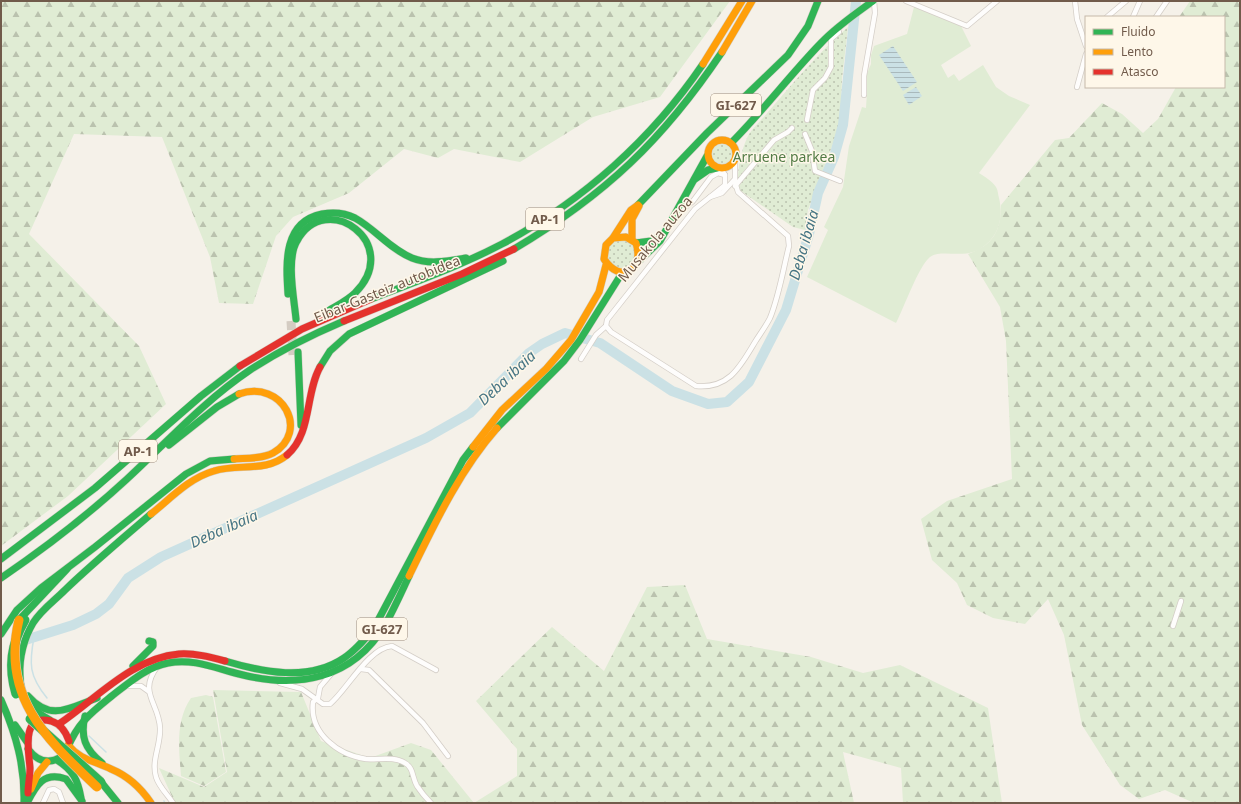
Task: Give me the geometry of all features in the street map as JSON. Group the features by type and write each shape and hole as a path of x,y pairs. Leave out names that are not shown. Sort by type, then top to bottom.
{"main road":[{"name":"Eibar-Gasteiz autobidea","path":"1,559 103,482 220,381 275,344 303,328 342,311 457,266 506,241 555,213 579,196 625,158 684,94 707,62 742,1"},
{"name":"Eibar-Gasteiz autobidea","path":"1,578 77,522 144,463 181,426 226,388 280,352 346,320 462,274 511,251 577,210 634,163 664,132 692,98 714,67 752,1"},
{"name":"GI-627","path":"585,326 599,292 606,265 604,259 604,249 631,210 641,202 707,132 765,79 788,55 808,26 818,1"},
{"path":"731,143 747,127 820,43 873,1"},
{"path":"695,179 708,170 721,171 729,167 735,161 737,153 731,143 722,140 713,143 708,150 710,163 721,171"},
{"name":"Musakola auzoa","path":"639,261 660,241 662,235 695,179 701,164 708,156"},
{"name":"GI-627","path":"27,803 34,781 52,761 66,751 69,743 86,716 122,688 158,666 176,662 189,662 268,679 306,681 331,674 349,664 362,654 374,641 384,626 459,481 479,449 508,415 552,375 612,286 622,273 632,270 639,261 640,252 634,241 632,220 641,202"},
{"path":"12,701 5,680 4,664 7,644 19,618 36,607 51,593 77,577 184,487 197,478 217,470 272,465 290,454 305,425 316,374 322,362 338,342 363,326 448,289 507,259 559,227 577,210"},
{"path":"275,344 304,323 345,302 360,289 368,277 372,266 372,254 369,243 358,228 348,222 337,220 317,222 309,226 296,241 292,260 294,320 286,266 287,250 294,233 306,221 313,217 332,213 354,217 402,254 414,258 439,262 475,256"},
{"name":"Musakola auzoa","path":"634,241 651,242 662,235"},
{"path":"613,238 626,237 634,241"},
{"path":"606,265 610,269 622,273"},
{"name":"GI-627","path":"59,724 143,664 174,654 202,655 256,669 290,674 319,671 345,658 361,645 374,628 454,474 472,446 502,410 567,352"},
{"path":"1,634 33,603 59,582 68,568 197,466 218,459 269,455 277,451 288,439 294,426 296,353 301,421 298,441"},
{"path":"144,463 215,410 244,392 256,390 266,391 275,395 281,401 289,415 290,424 288,439"},
{"path":"77,577 65,592 40,616 29,631 21,655 20,675 22,692 34,712 64,728 69,743 79,758 106,766"},
{"path":"19,618 11,661 12,681 20,704 30,719 118,803"},
{"path":"109,688 147,654 154,644 153,642 149,642"},
{"path":"20,675 30,698 45,710 56,712 66,710 97,698"},
{"path":"1,700 17,742 24,771 24,803"},
{"path":"7,713 36,758 52,761 72,770 78,778 82,802"},
{"path":"19,714 34,733 99,784 113,803"},
{"path":"86,716 82,732 84,745 89,752 106,766 133,782 151,803"},
{"path":"27,803 30,770 28,733 33,726 41,721 50,720"},
{"path":"27,803 40,780 52,775 66,778 82,802"}],"street":[{"path":"864,95 864,76 875,13 873,1"},
{"path":"906,1 967,26 997,1"},
{"path":"1076,1 1077,19 1085,36"},
{"path":"1108,16 1126,1"},
{"path":"1133,16 1140,1"},
{"path":"1157,16 1167,1"},
{"path":"807,120 813,90 825,78 831,67 831,39 839,32 840,26"},
{"path":"1077,87 1085,58"},
{"path":"735,186 774,140 792,128"},
{"path":"805,134 812,151 814,169 819,173 840,181"},
{"path":"606,326 611,332 696,386 709,388 732,376 744,360 770,318 790,246 788,236 740,194 735,186 735,161"},
{"path":"673,216 693,201 710,177 721,171 726,180 723,188 712,194 710,197"},
{"name":"Musakola auzoa","path":"582,357 596,335 606,326 607,320 696,209 710,197 722,193 735,179"},
{"path":"1173,626 1181,600"},
{"path":"268,679 302,689 318,698 323,704 330,704 361,669 385,647 392,646 436,670"},
{"path":"158,666 149,681 148,691 160,723 160,738 154,765 156,779 173,803"},
{"path":"361,669 369,670 411,711 448,756"},
{"path":"331,674 320,687 318,698 313,702 315,719 318,728 330,743 344,752 363,758 397,760 405,762 411,768 418,787 430,803"},
{"path":"122,688 127,686 141,686 148,691"},
{"path":"43,803 45,795 49,790 54,789 59,792 63,803"}],"green space":[{"path":"1,1 730,1 660,97 593,117 520,162 454,149 438,158 404,149 349,193 293,217 276,236 253,304 219,303 210,257 162,137 74,134 29,234 139,346 166,404 68,496 1,546"},
{"path":"1190,1 1240,1 1240,803 1194,803 1165,790 1139,799 1120,785 1082,725 1064,635 1048,599 1025,624 993,618 967,605 957,583 932,560 921,519 947,501 1012,479 1006,341 1000,307 968,254 984,246 994,236 1001,214 1001,205 1055,140 1069,138 1102,103 1122,114 1143,133 1158,119 1175,88 1225,88 1225,16 1180,16"},
{"path":"914,7 961,26 971,46 941,65 948,78 954,74 959,81 983,65 996,87 1009,96 1030,105 979,173 988,179 998,191 1001,213 995,234 986,245 974,252 940,254 930,257 925,262 916,278 896,323 807,277 828,230 824,227 843,187 849,146 862,107 866,108 866,76 871,64 871,55 874,46 907,34"},
{"name":"Arruene parkea","path":"848,27 842,79 840,125 808,210 805,230 793,227 738,189 738,176 741,157 747,138 754,128 816,57"},
{"path":"722,144 729,147 732,154 729,161 722,164 715,161 712,154 715,147"},
{"path":"622,239 633,243 637,254 633,265 622,269 611,265 607,254 611,243"},
{"path":"685,585 707,639 811,657 863,673 900,665 988,708 1002,803 903,803 901,768 843,752 854,803 474,803 517,776 517,749 476,701 552,627 604,671 647,587"},
{"path":"213,690 301,692 321,741 370,758 411,743 431,750 474,803 175,803 159,768 204,787 227,772"},
{"path":"206,695 213,697 226,772 204,786 181,776 179,736 182,716 191,698"}],"shaded area":[{"path":"893,46 917,82 903,91 879,55"},
{"path":"916,87 922,96 909,105 903,95"}],"waterway":[{"name":"Deba ibaia","path":"19,642 73,625 96,614 109,604 128,578 161,557 426,438 470,413 529,353 542,344 565,333 600,343 672,391 708,404 727,402 749,382 786,310 809,234 818,193 834,157 843,125 856,1"},
{"path":"34,637 31,655 32,669 37,683 47,698"},
{"path":"89,736 106,752"}],"tunnel":[{"path":"291,321 293,355"}],"traffic: fast":[{"path":"638,205 707,133 788,55 808,26 818,1"},
{"path":"731,143 827,37 873,1"},
{"path":"514,249 547,229 577,208 630,163 654,139 677,112 700,84 722,52"},
{"path":"371,299 486,252 532,227 560,208 588,188 638,143 683,92 703,64"},
{"path":"639,261 660,241 707,156"},
{"path":"695,179 708,170 717,168"},
{"path":"288,294 288,257 290,245 294,235 300,226 309,218 322,214 339,213 355,218 397,250 418,260 439,262 466,258"},
{"path":"296,319 291,268 297,241 310,226 325,220 341,221 355,229 366,241 371,257 368,275 352,296 325,313"},
{"path":"636,243 651,241 662,235"},
{"path":"320,367 330,351 349,334 503,261"},
{"path":"497,428 564,361 580,340 622,273"},
{"path":"1,578 82,518 127,479 201,408 233,382 261,363 284,350 344,321"},
{"path":"298,352 301,425"},
{"path":"1,559 95,488 201,396 240,366"},
{"path":"169,445 217,407 239,394"},
{"path":"225,661 254,669 285,673 316,670 344,658 364,640 374,628 463,460 473,447"},
{"path":"1,634 17,610 41,588 186,474 210,461 234,459"},
{"path":"50,720 32,707 24,696 22,690 20,662 30,629 36,618 48,606 96,561 151,514"},
{"path":"19,620 67,569"},
{"path":"67,749 76,732 92,712 132,680 146,671 160,665 177,662 195,663 239,674 282,680 302,680 321,676 340,669 372,644 385,625 409,576"},
{"path":"16,694 12,674 12,656 20,629 25,620"},
{"path":"133,666 153,646 153,642 149,641"},
{"path":"28,696 36,704 53,711 69,709 97,698"},
{"path":"1,700 11,725 21,763 24,803"},
{"path":"85,716 83,730 85,742 91,753 102,763"},
{"path":"30,719 101,782"},
{"path":"15,725 27,742"},
{"path":"28,749 39,759 47,761 52,761 61,757"},
{"path":"57,760 74,776 81,798"},
{"path":"27,803 37,785 46,778 52,777 66,779 82,801"},
{"path":"101,782 118,803"}],"traffic: slow":[{"path":"703,64 742,1"},
{"path":"722,52 752,1"},
{"path":"722,140 728,141 732,144 735,148 736,154 735,160 732,164 728,167 722,168 716,167 712,164 709,160 708,154 709,148 712,144 716,141 722,140"},
{"path":"613,238 626,237 636,243 638,253 637,261 634,267 629,271 617,271 610,267 604,259 606,245 613,238 631,210 638,205"},
{"path":"632,239 632,219 639,206"},
{"path":"473,447 502,410 546,369 571,340 599,292 606,265"},
{"path":"234,459 259,457 273,453 284,444 289,433 290,421 286,410 279,401 268,394 255,391 239,394"},
{"path":"409,576 459,480 483,445 497,428"},
{"path":"151,514 188,484 205,474 223,469 270,464 279,461 287,455"},
{"path":"19,620 15,648 16,673 23,695 33,716 46,735 97,787"},
{"path":"68,745 88,760 105,766 128,779 143,792 151,803"},
{"path":"31,789 38,773 47,762"}],"traffic: jam":[{"path":"344,321 462,274 514,249"},
{"path":"240,366 302,329 371,299"},
{"path":"287,455 301,436 315,378 320,367"},
{"path":"59,724 115,681 146,663 162,657 179,654 197,655 225,661"},
{"path":"28,793 30,768 28,736 30,728 34,723 41,720 55,722 63,729 69,741"}]}
